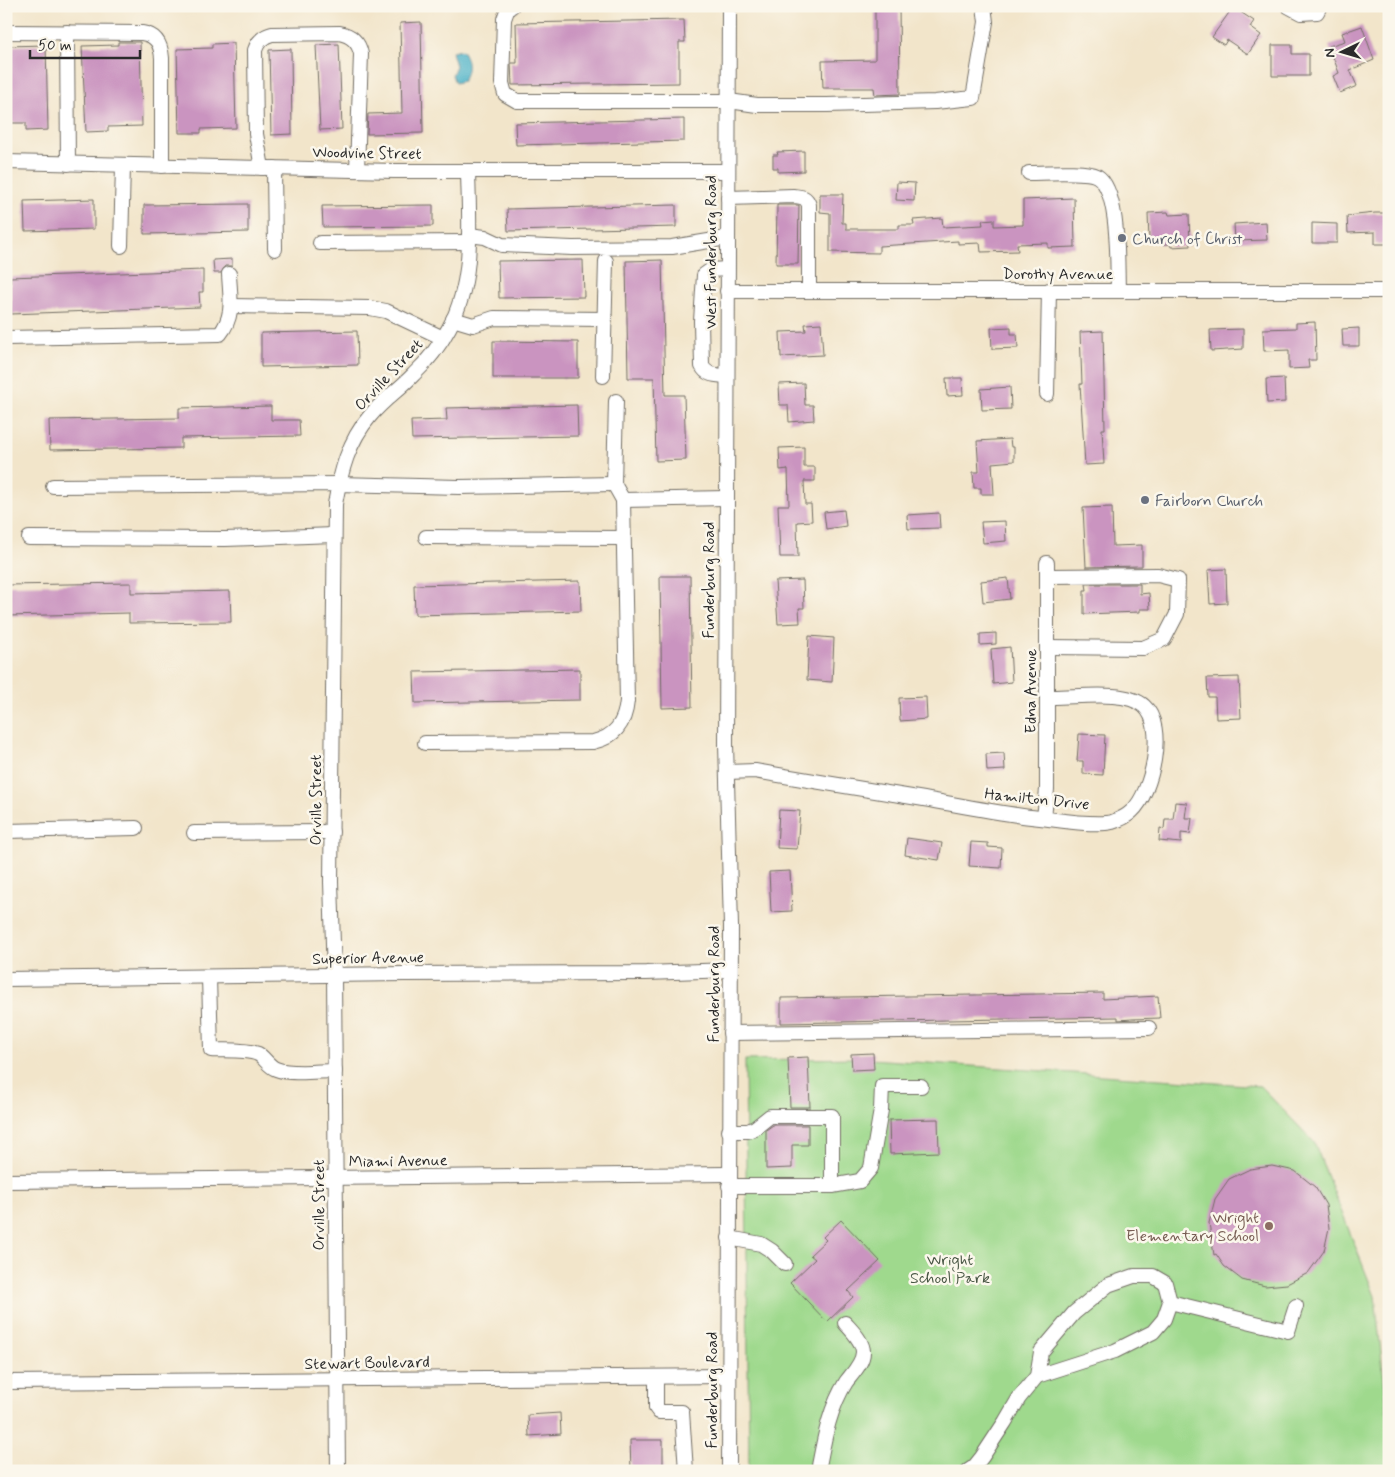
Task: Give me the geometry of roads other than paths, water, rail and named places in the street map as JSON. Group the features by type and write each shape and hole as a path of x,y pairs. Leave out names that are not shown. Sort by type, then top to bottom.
{"street":[{"path":"512,6 508,8 504,19 502,83 506,94 517,101 729,101 757,105 935,102 973,98 986,22 984,6"},
{"name":"West Funderburg Road","path":"726,498 729,6"},
{"path":"1288,6 1300,13 1317,12 1320,6"},
{"path":"6,32 142,33 154,37 159,42 162,58 162,166"},
{"path":"67,32 68,164"},
{"path":"276,249 268,168 256,134 255,50 265,36 272,34 345,34 360,47 357,170"},
{"name":"Woodvine Street","path":"6,162 357,170 728,171"},
{"path":"122,165 122,246"},
{"name":"Orville Street","path":"338,1471 334,976 331,882 335,504 344,460 361,429 370,416 391,394 422,366 443,338 459,304 466,276 469,239 468,171"},
{"path":"1029,173 1084,173 1097,176 1109,189 1114,210 1118,290"},
{"path":"728,198 793,196 807,199 809,205 809,291"},
{"path":"320,243 485,237 502,245 572,248 672,246 727,238"},
{"path":"603,376 606,261"},
{"path":"727,269 711,270 704,275 701,321 702,366 711,375 727,376"},
{"path":"6,338 220,334 227,325 231,306 229,274"},
{"path":"1047,394 1049,290"},
{"name":"Dorothy Avenue","path":"727,291 1389,291"},
{"path":"231,306 370,308 386,312 443,338"},
{"path":"453,319 474,325 494,318 605,318"},
{"path":"425,743 593,742 613,734 620,726 626,712 627,701 623,500 614,484 616,401"},
{"path":"53,486 614,484"},
{"path":"623,500 726,498"},
{"name":"Funderburg Road","path":"726,498 730,970 728,1471"},
{"path":"29,538 215,539 334,535"},
{"path":"426,537 623,538"},
{"name":"Edna Avenue","path":"1044,818 1047,789 1048,569 1158,575 1178,580 1176,614 1164,639 1142,648 1048,647"},
{"name":"Hamilton Drive","path":"727,772 755,771 1006,814 1110,822 1122,819 1141,800 1149,784 1154,762 1155,739 1153,719 1150,713 1144,706 1133,700 1112,696 1048,697"},
{"path":"6,831 136,828"},
{"path":"194,833 332,832"},
{"name":"Superior Avenue","path":"6,979 508,973 646,974 730,970"},
{"path":"209,977 211,1050 259,1054 276,1069 287,1071 335,1071"},
{"path":"730,1033 1149,1028"},
{"name":"Miami Avenue","path":"6,1181 336,1178 729,1180 832,1186 860,1181 871,1168 881,1110 882,1086 921,1086"},
{"path":"729,1131 748,1131 770,1116 832,1116 832,1186"},
{"path":"729,1238 761,1244 772,1251 785,1264"},
{"path":"973,1469 1019,1398 1037,1376 1041,1352 1074,1313 1108,1285 1134,1276 1153,1276 1165,1283 1170,1302 1164,1320 1153,1332 1115,1351 1037,1376"},
{"path":"1170,1302 1288,1331 1296,1306"},
{"path":"818,1471 826,1428 837,1396 863,1358 863,1349 860,1341 846,1323"},
{"name":"Stewart Boulevard","path":"6,1382 729,1376"},
{"path":"656,1377 656,1408 659,1412 664,1413 682,1412 686,1471"}],"water":[{"path":"462,50 467,61 466,73 463,81 455,83 452,75 456,66 452,52"}],"place":[{"name":"Church of Christ","path":"1122,238"},
{"name":"Fairborn Church","path":"1145,500"},
{"name":"Wright Elementary School","path":"1269,1226"}],"park label":[{"name":"Wright School Park","path":"950,1268"}]}
